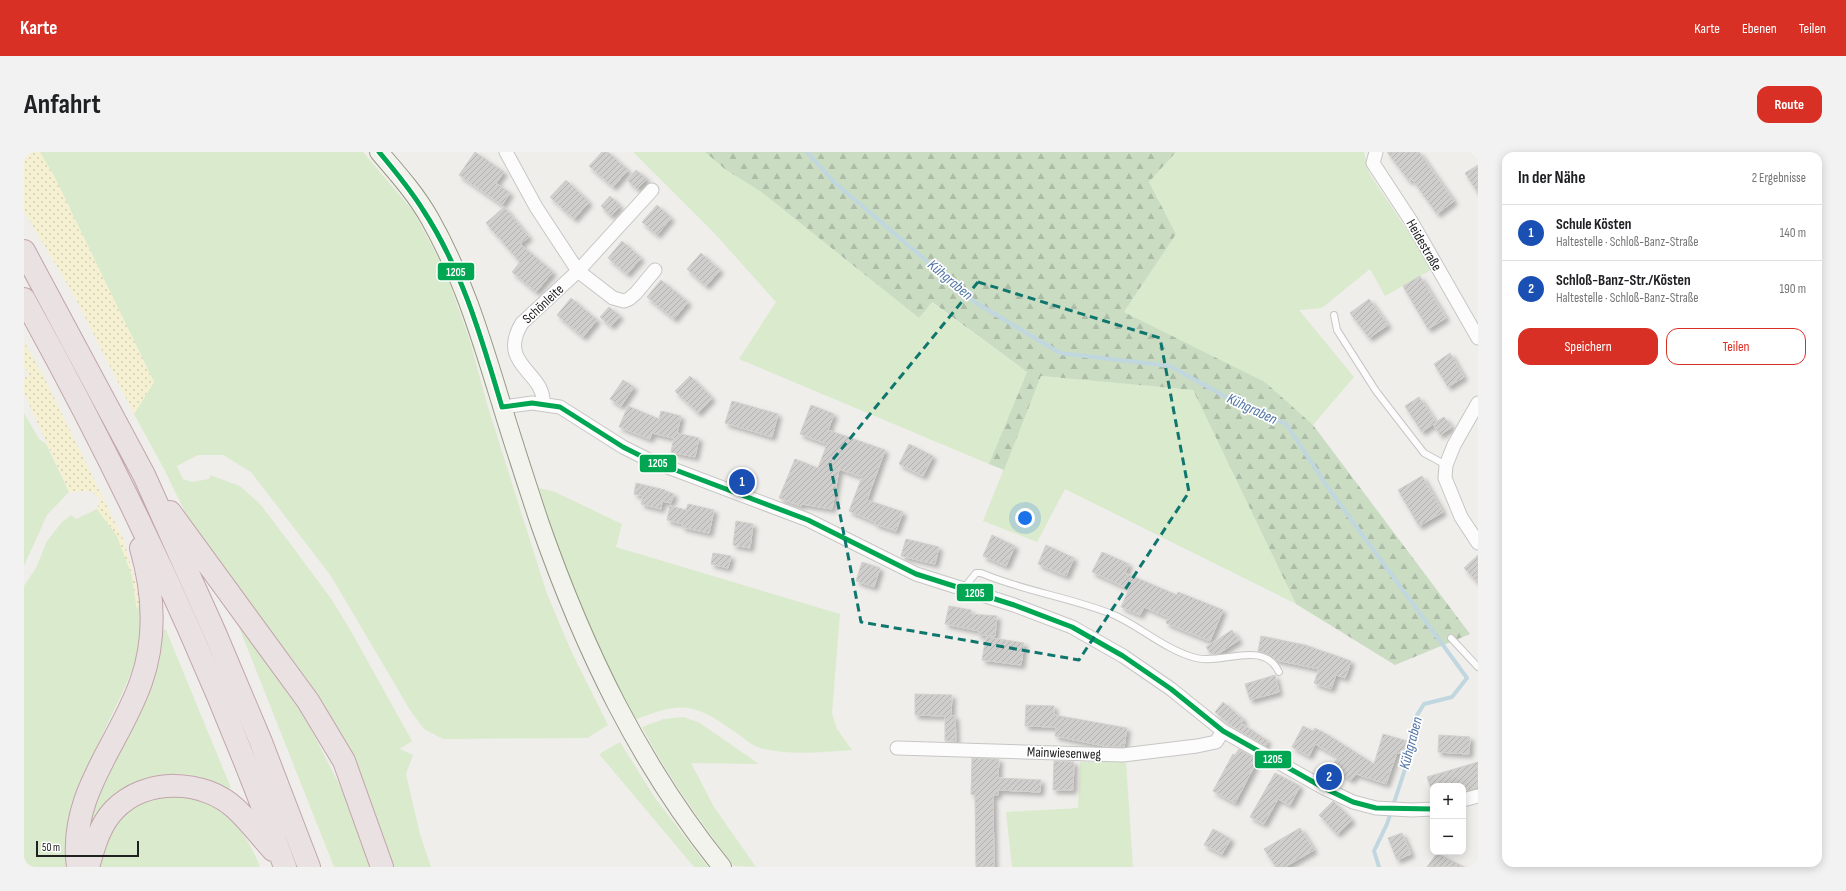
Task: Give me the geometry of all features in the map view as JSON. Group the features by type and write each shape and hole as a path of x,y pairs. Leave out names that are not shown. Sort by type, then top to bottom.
{"highway":[{"path":"24,251 144,475 218,640 261,742 309,867"},
{"path":"24,299 127,492 238,746 284,864"},
{"path":"144,475 308,701 344,761 382,867"},
{"path":"78,867 80,823 93,776 133,701 141,683 150,648 153,621 152,596 127,492"},
{"path":"88,867 96,839 103,824 115,809 143,791 161,787 182,786 203,790 236,809 284,864"}],"street":[{"path":"378,152 400,176 429,217 449,254 477,324 502,407 552,557 587,645 616,705 645,757 703,843 722,867"},
{"path":"506,152 536,207 578,271 613,298 624,300 629,299 636,293 655,270"},
{"name":"Heidestraße","path":"1376,152 1373,163 1411,221 1478,338"},
{"name":"Schönleite","path":"537,404 544,397 530,374 517,360 514,351 517,330 522,323 578,271 652,190"},
{"path":"1478,403 1454,445 1446,465 1445,478 1450,494 1461,517 1478,543"},
{"path":"502,407 537,404 560,407 623,447 649,460 808,520 916,574 962,590 1014,605 1072,627 1123,656 1171,689 1223,730 1330,791 1352,802 1376,808 1412,810 1430,809"},
{"name":"Mainwiesenweg","path":"897,748 1123,755 1216,742 1223,730"},
{"path":"1466,799 1478,796"}],"lane":[{"path":"1334,314 1337,330 1376,391 1424,453 1446,465"},
{"path":"962,590 976,573 981,573 1017,587 1068,598 1114,615 1194,658 1208,660 1251,654 1270,660 1275,664 1279,672"},
{"path":"1451,638 1478,667"}],"highlighted area":[{"path":"978,282 1160,338 1189,492 1079,660 861,622 830,463"}],"green space":[{"path":"40,152 363,152 413,211 444,268 470,341 487,404 547,594 572,653 608,725 587,738 443,739 424,729 410,710 331,576 251,472 223,455 198,455 177,466 183,479 192,482 209,479 210,475 240,486 260,504 332,600 412,741 400,749 413,755 406,774 420,834 431,867 390,867 345,748 307,681 211,554 185,512 164,469 134,414 154,382 55,178"},
{"path":"633,152 705,152 726,170 760,191 919,318 931,302 1027,372 989,464 739,359 776,302 715,234"},
{"path":"705,152 1176,152 1149,182 1176,234 1124,312 1265,382 1313,425 1470,634 1395,665 1296,604 1193,390 1041,376 1004,470 989,464 1027,372 932,302 919,318 760,191 726,170"},
{"path":"1176,152 1364,152 1369,173 1433,269 1385,296 1370,269 1322,308 1299,310 1354,377 1313,425 1265,382 1124,312 1176,234 1149,182"},
{"path":"1041,376 1193,390 1296,604 1065,489 1037,542 983,521"},
{"path":"24,413 39,439 46,444 69,492 47,515 24,566"},
{"path":"539,488 555,492 622,524 616,547 840,614 832,713 837,729 852,750 794,753 760,748 707,714 685,708 663,710 635,720 592,636 580,607 558,548"},
{"path":"97,509 117,536 132,576 137,609 140,601 140,632 138,650 128,679 89,764 74,804 69,825 67,867 24,867 24,586 36,568 47,541 62,522 71,515 76,519"},
{"path":"235,617 302,711 348,802 374,867 334,867"},
{"path":"162,629 166,630 231,788 223,788 204,778 192,775 158,775 135,784 119,797 94,822 89,822 100,786"},
{"path":"684,717 700,723 759,764 691,763 714,807 756,867 734,866 685,798 642,727 664,719"},
{"path":"620,742 655,798 708,867 694,867 599,754"},
{"path":"1126,761 1133,867 1012,867 1006,812 1078,808 1080,762"},
{"path":"183,796 211,805 232,820 248,841 260,867 95,867 111,830 118,820 131,808 148,801"}],"sand":[{"path":"24,152 40,152 55,178 154,382 134,414 75,297 24,211"},
{"path":"24,342 44,377 123,539 139,593 140,601 137,610 132,576 117,536 97,509 101,499 91,491 69,492 24,393 24,378 30,376 24,366"}],"building":[{"path":"475,152 504,172 496,183 510,193 502,205 459,175"},
{"path":"602,152 608,152 628,170 613,187 589,166"},
{"path":"1387,152 1419,152 1454,201 1437,214 1412,179 1409,181"},
{"path":"1478,165 1478,193 1465,173"},
{"path":"636,170 647,179 637,189 627,180"},
{"path":"566,180 589,202 574,219 550,197"},
{"path":"610,196 620,206 611,216 601,206"},
{"path":"657,205 671,218 657,235 642,222"},
{"path":"504,207 529,237 520,244 553,272 536,292 512,272 520,262 486,223"},
{"path":"622,241 641,258 627,274 608,258"},
{"path":"701,253 720,270 706,286 687,269"},
{"path":"1420,276 1446,318 1428,329 1403,286"},
{"path":"661,280 688,302 674,319 647,297"},
{"path":"571,298 597,320 583,337 557,315"},
{"path":"1369,299 1388,325 1369,338 1350,313"},
{"path":"609,307 620,316 611,326 600,317"},
{"path":"1450,353 1464,377 1448,387 1434,364"},
{"path":"690,376 712,398 698,413 675,391"},
{"path":"623,380 634,387 621,406 610,399"},
{"path":"1419,397 1436,422 1444,417 1452,427 1440,435 1433,424 1422,432 1405,406"},
{"path":"732,401 778,414 772,437 725,423"},
{"path":"811,405 834,414 828,430 885,450 867,500 903,512 896,531 875,524 875,522 849,511 862,477 839,469 832,509 802,504 801,506 779,498 795,459 818,468 827,444 800,434"},
{"path":"628,406 659,419 661,411 681,416 677,433 699,438 695,457 671,452 674,437 652,433 650,439 619,427"},
{"path":"909,444 933,456 923,476 899,464"},
{"path":"1422,476 1443,512 1419,526 1398,490"},
{"path":"636,483 665,490 674,494 671,503 662,501 661,509 641,504 643,496 634,494"},
{"path":"688,504 714,510 709,533 682,527 683,524 667,520 670,506 686,510"},
{"path":"736,521 753,524 750,548 733,545"},
{"path":"992,535 1015,546 1006,566 983,556"},
{"path":"906,539 939,547 935,564 901,556"},
{"path":"1046,545 1074,558 1066,576 1038,564"},
{"path":"1102,552 1129,564 1125,573 1177,595 1178,592 1223,610 1210,641 1166,623 1168,617 1144,607 1140,615 1121,607 1129,589 1092,572"},
{"path":"713,553 731,556 728,568 711,564"},
{"path":"1478,555 1478,583 1464,568"},
{"path":"862,562 880,568 874,587 856,581"},
{"path":"949,606 971,610 971,614 997,616 995,636 978,635 979,631 945,624"},
{"path":"1232,630 1239,640 1218,654 1211,654 1206,647"},
{"path":"1261,636 1305,645 1351,661 1345,678 1336,675 1331,689 1314,683 1319,669 1276,660 1265,653 1258,651"},
{"path":"986,637 1024,643 1021,665 982,660"},
{"path":"1275,675 1279,692 1250,700 1245,684"},
{"path":"915,694 952,695 951,716 955,716 956,741 945,741 945,716 915,715"},
{"path":"1223,702 1244,720 1241,723 1268,741 1265,746 1233,727 1215,712"},
{"path":"1026,705 1054,706 1054,715 1127,728 1124,747 1109,747 1055,736 1056,727 1025,726"},
{"path":"1303,726 1313,731 1315,728 1374,764 1383,734 1407,741 1403,754 1397,753 1386,784 1356,774 1351,780 1331,768 1338,757 1315,744 1309,756 1292,747"},
{"path":"1439,735 1470,737 1469,754 1438,752"},
{"path":"1239,749 1256,759 1253,764 1255,765 1235,803 1213,791 1233,754 1235,755"},
{"path":"972,758 999,759 998,778 1041,780 1040,792 998,790 998,795 993,795 994,867 976,867 975,795 971,794"},
{"path":"1054,761 1074,762 1073,790 1053,790"},
{"path":"1478,762 1478,787 1466,791 1466,783 1430,783 1430,786 1427,777"},
{"path":"1275,773 1300,786 1290,805 1278,799 1264,824 1250,817"},
{"path":"1333,801 1352,820 1337,834 1319,815"},
{"path":"1300,828 1314,850 1285,867 1276,867 1264,849"},
{"path":"1213,829 1231,839 1222,854 1204,845"},
{"path":"1402,833 1411,854 1397,860 1388,838"},
{"path":"1436,855 1441,855 1464,867 1427,867"}],"waterway":[{"name":"Kühgraben","path":"807,152 834,182 975,302 1060,353 1170,366 1235,402 1286,424 1329,489 1467,678 1452,697 1424,704 1414,720 1410,754 1387,824 1374,851 1379,867"}],"transit line":[{"name":"1205","path":"379,152 418,202 449,256 470,306 502,407"},
{"name":"1205","path":"502,407 532,403 560,407 623,447 649,460 808,520 916,574 1014,605 1072,627 1123,656 1171,689 1223,731 1324,788 1353,802 1376,808 1430,809"}],"place":[{"name":"Schule Kösten","path":"742,482"},
{"name":"Schloß-Banz-Str./Kösten","path":"1329,777"}]}
